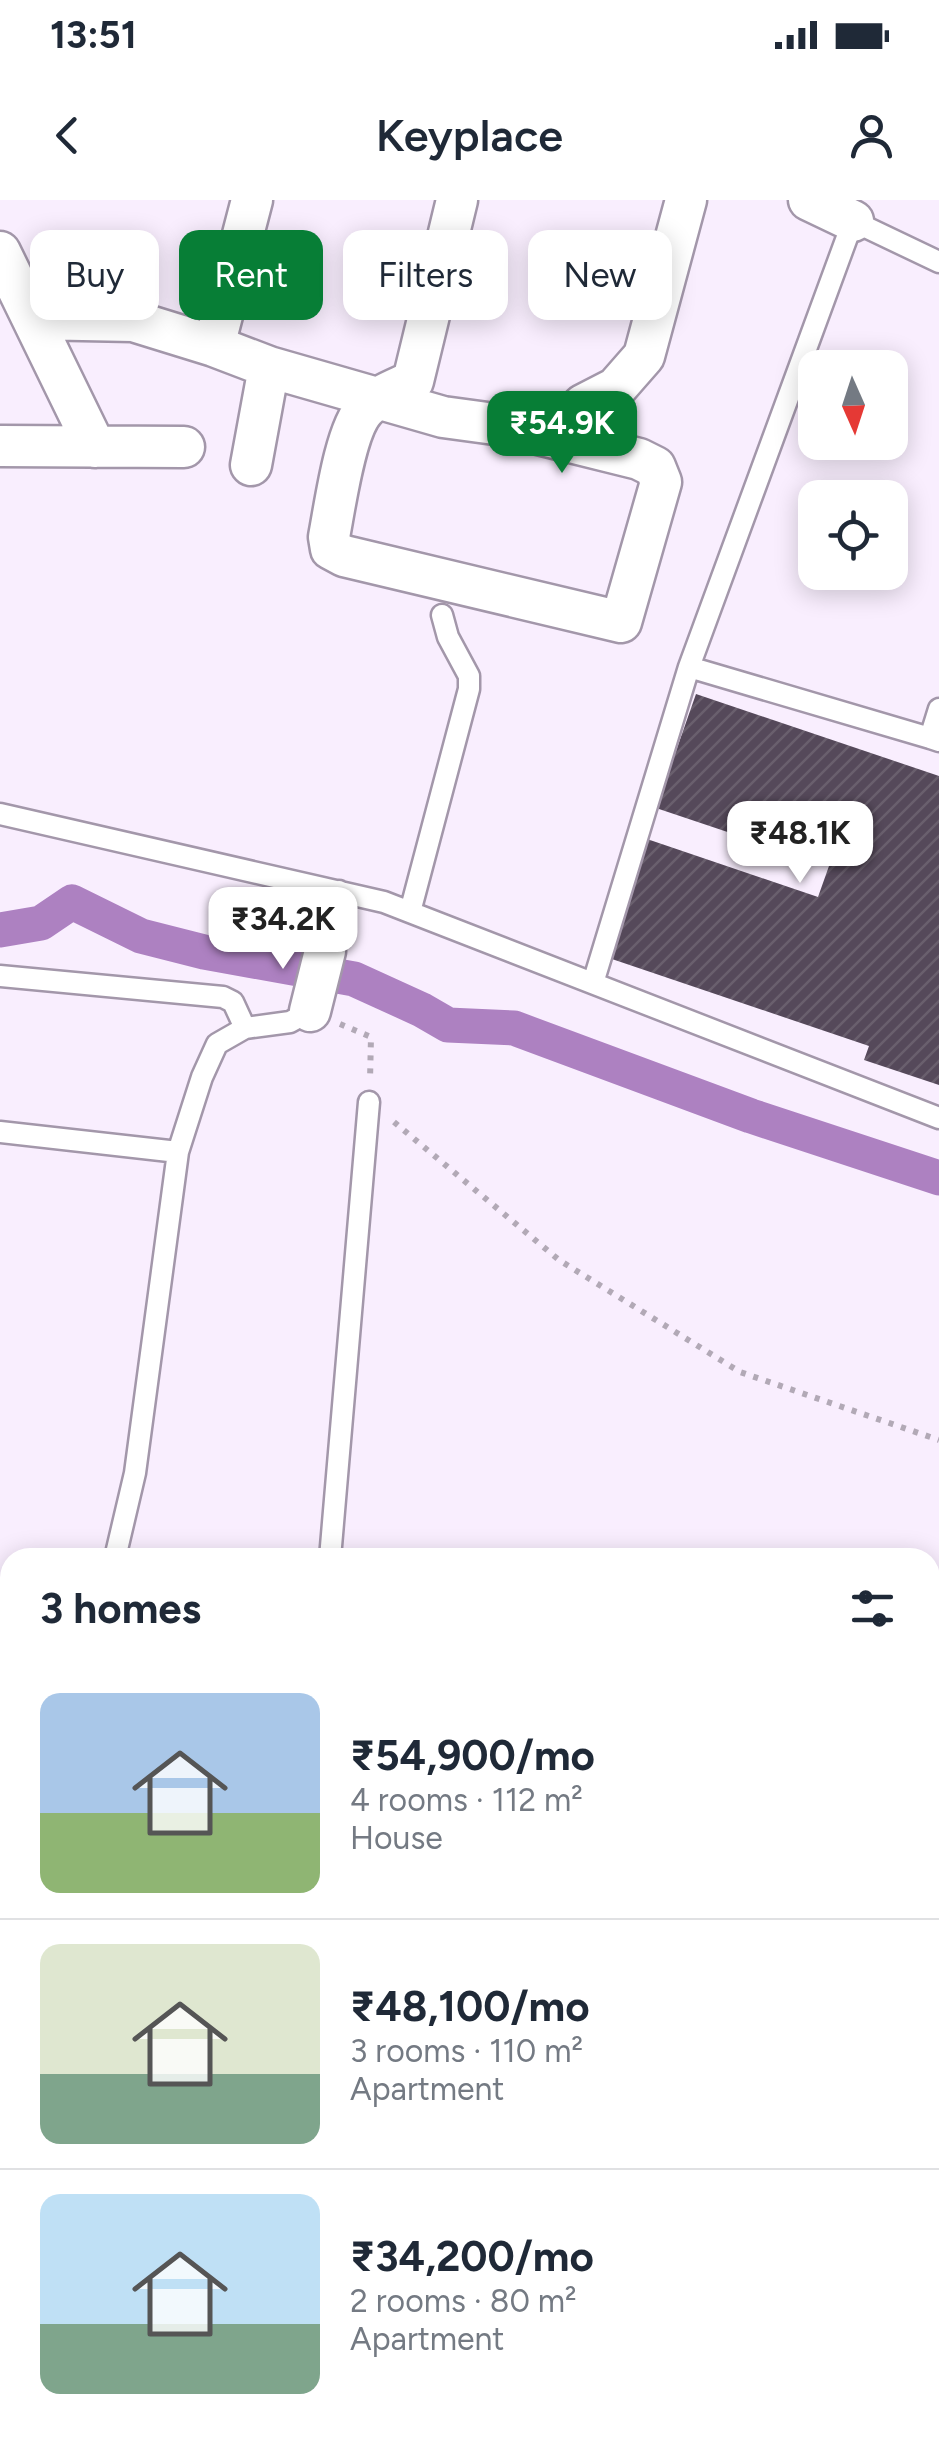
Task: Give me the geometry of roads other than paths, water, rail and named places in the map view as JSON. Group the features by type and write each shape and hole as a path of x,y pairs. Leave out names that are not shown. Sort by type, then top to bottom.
{"street":[{"path":"214,346 252,200"},
{"path":"83,320 133,321 270,367 380,397 443,417 502,426 655,467 662,482 621,622 344,556 331,548 329,537 345,454 363,411 380,397 413,381 457,200"},
{"path":"582,405 616,388 644,356 686,200"},
{"path":"0,252 30,313"},
{"path":"33,320 96,447"},
{"path":"252,466 270,367"},
{"path":"0,446 184,447"},
{"path":"310,1011 325,951"}],"lane":[{"path":"594,983 830,208 939,262"},
{"path":"410,912 469,689 469,676 448,637 442,615"},
{"path":"689,667 934,740 939,710"},
{"path":"0,814 384,902 939,1118"},
{"path":"325,951 340,891"},
{"path":"0,976 223,997 233,1002 245,1028"},
{"path":"117,1548 135,1473 178,1152 202,1077 217,1044 245,1028 290,1022 310,1011"},
{"path":"331,1548 369,1102"},
{"path":"0,1132 178,1152"}],"waterway":[{"path":"0,930 41,923 72,902 141,936 204,952 354,979 448,1025 514,1028 751,1116 939,1178"}]}
